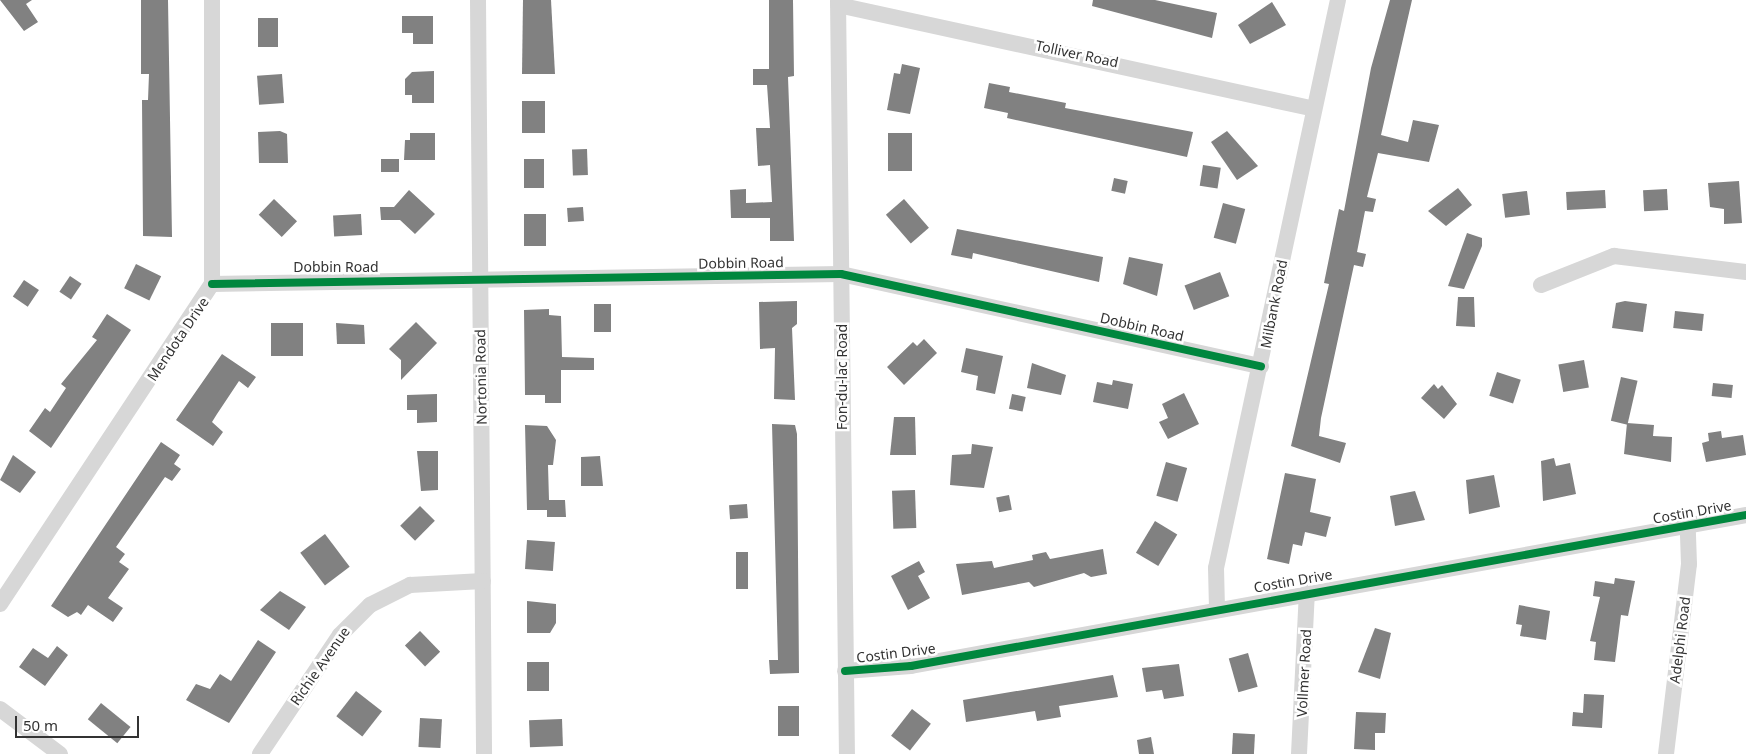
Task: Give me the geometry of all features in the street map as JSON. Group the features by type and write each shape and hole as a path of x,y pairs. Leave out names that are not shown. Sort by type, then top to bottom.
{"street":[{"name":"Mendota Drive","path":"0,604 212,284 212,0"},
{"name":"Nortonia Road","path":"478,0 484,754"},
{"name":"Milbank Road","path":"1217,609 1216,568 1261,366 1338,0"},
{"name":"Tolliver Road","path":"838,3 1314,109"},
{"name":"Fon-du-lac Road","path":"838,3 847,754"},
{"path":"1541,285 1614,256 1746,272"},
{"name":"Dobbin Road","path":"212,284 841,274 1261,366"},
{"name":"Costin Drive","path":"845,671 911,666 1307,592 1746,516"},
{"name":"Adelphi Road","path":"1666,754 1689,564 1688,526"},
{"name":"Richie Avenue","path":"260,754 340,635 370,605 410,585 483,581"},
{"name":"Vollmer Road","path":"1299,754 1307,592"},
{"path":"0,708 60,754"}],"building":[{"path":"0,0 32,0 26,4 38,22 24,31"},
{"path":"141,0 168,0 172,237 143,236 142,100 148,100 149,74 141,74"},
{"path":"523,0 551,0 555,74 522,74"},
{"path":"769,0 793,0 794,76 788,77 794,241 770,241 770,218 731,218 730,190 746,189 746,203 772,202 770,165 758,166 756,128 770,128 767,85 753,85 753,69 769,69"},
{"path":"1093,0 1155,0 1217,13 1212,38 1092,6"},
{"path":"1390,0 1412,0 1381,135 1408,142 1413,120 1439,125 1429,162 1378,153 1367,197 1376,199 1373,212 1365,211 1357,252 1366,254 1363,267 1354,265 1321,418 1319,436 1346,443 1340,463 1291,446 1329,284 1324,283 1339,209 1344,211 1371,68"},
{"path":"1272,2 1286,25 1250,44 1238,25"},
{"path":"402,16 433,16 433,44 413,44 413,33 402,33"},
{"path":"258,18 278,18 278,47 258,47"},
{"path":"902,64 920,68 910,114 887,110 894,73 900,74"},
{"path":"434,71 434,103 412,103 412,95 405,95 405,79 412,72"},
{"path":"282,74 284,103 259,105 257,76"},
{"path":"989,83 1010,87 1009,92 1066,103 1065,108 1193,132 1187,157 1007,118 1008,113 984,108"},
{"path":"522,101 545,101 545,133 522,133"},
{"path":"280,131 287,134 288,163 259,163 258,132"},
{"path":"1227,131 1258,166 1237,180 1211,142"},
{"path":"410,133 435,133 435,160 404,160 405,140 410,140"},
{"path":"888,133 912,133 912,171 888,171"},
{"path":"587,149 588,175 573,176 572,150"},
{"path":"381,159 399,159 399,172 381,172"},
{"path":"524,159 544,159 544,188 524,188"},
{"path":"1203,165 1221,168 1217,189 1200,186"},
{"path":"1114,178 1128,181 1125,194 1111,191"},
{"path":"1739,181 1742,223 1724,224 1724,209 1710,207 1708,183"},
{"path":"1458,188 1472,205 1446,226 1428,211"},
{"path":"1667,189 1668,210 1644,211 1643,190"},
{"path":"409,190 435,214 415,234 400,220 381,220 380,207 394,207"},
{"path":"1605,190 1606,208 1567,210 1566,192"},
{"path":"1527,191 1530,215 1505,218 1502,194"},
{"path":"274,199 297,221 282,237 259,215"},
{"path":"904,199 929,228 911,243 886,215"},
{"path":"1223,203 1245,209 1236,244 1214,238"},
{"path":"583,207 584,221 568,222 567,208"},
{"path":"361,214 362,235 334,236 333,215"},
{"path":"524,214 546,214 546,246 524,246"},
{"path":"957,229 1103,257 1099,282 973,253 972,259 951,255"},
{"path":"1467,233 1482,238 1482,246 1464,289 1448,286"},
{"path":"1129,257 1163,264 1157,296 1123,284"},
{"path":"136,264 161,276 149,301 124,288"},
{"path":"1220,272 1229,296 1194,310 1185,286"},
{"path":"70,276 82,284 71,300 59,292"},
{"path":"24,280 39,290 28,307 13,297"},
{"path":"1458,297 1474,297 1475,327 1456,326"},
{"path":"797,301 797,324 792,328 795,400 774,399 775,348 760,349 759,302"},
{"path":"1625,301 1647,304 1643,332 1612,328 1616,303"},
{"path":"594,304 611,304 611,332 594,332"},
{"path":"549,309 549,315 561,316 562,357 594,358 594,370 561,370 561,403 545,403 545,395 525,395 524,310"},
{"path":"1675,311 1704,314 1702,331 1673,328"},
{"path":"107,314 131,330 51,448 29,431 45,408 50,412 66,388 61,384 97,340 92,337"},
{"path":"416,322 437,343 401,380 401,360 389,349"},
{"path":"271,323 303,323 303,356 271,356"},
{"path":"336,323 364,325 365,344 337,344"},
{"path":"924,339 937,353 904,385 887,367 913,342 917,346"},
{"path":"966,348 1003,356 995,394 976,390 978,376 961,372"},
{"path":"222,354 256,377 248,388 239,381 212,422 223,432 213,446 176,420"},
{"path":"1584,360 1589,388 1563,392 1558,365"},
{"path":"1032,363 1066,375 1061,395 1027,388"},
{"path":"1497,372 1521,380 1513,404 1489,396"},
{"path":"1621,377 1638,381 1627,425 1611,421"},
{"path":"1113,380 1133,384 1128,409 1093,402 1097,382 1112,385"},
{"path":"1713,383 1733,385 1732,398 1712,396"},
{"path":"1434,384 1438,389 1442,385 1457,404 1444,419 1421,398"},
{"path":"1184,393 1199,424 1168,439 1159,422 1168,418 1162,404"},
{"path":"437,394 437,422 417,423 417,410 407,410 407,395"},
{"path":"1012,394 1026,397 1023,412 1009,409"},
{"path":"894,417 915,417 916,455 890,455"},
{"path":"1627,423 1654,425 1653,436 1672,437 1671,462 1624,454"},
{"path":"772,424 795,425 797,434 799,673 770,674 769,660 778,660"},
{"path":"525,425 547,426 556,440 553,465 548,465 549,500 565,500 566,517 547,517 547,510 527,510"},
{"path":"1721,431 1722,438 1743,435 1746,455 1706,462 1702,443 1709,441 1708,433"},
{"path":"161,442 180,455 174,464 181,469 172,481 165,477 116,547 125,554 119,562 129,569 108,598 123,608 113,622 88,605 81,615 77,612 68,617 51,606"},
{"path":"972,444 993,447 984,488 950,485 952,455 971,454"},
{"path":"417,451 438,451 438,490 421,491"},
{"path":"13,455 36,472 20,493 0,480"},
{"path":"600,456 603,486 581,486 581,457"},
{"path":"1554,458 1556,466 1570,463 1576,494 1543,501 1541,461"},
{"path":"1166,462 1187,468 1178,502 1156,496"},
{"path":"1285,473 1316,479 1310,512 1331,517 1326,537 1305,532 1302,546 1293,544 1289,564 1267,559"},
{"path":"1494,475 1500,507 1469,514 1466,480"},
{"path":"915,490 916,528 893,529 892,491"},
{"path":"1415,491 1425,520 1395,526 1390,496"},
{"path":"1009,495 1012,510 999,512 996,497"},
{"path":"747,504 748,518 730,519 729,505"},
{"path":"420,506 435,521 415,541 400,526"},
{"path":"1155,521 1177,534 1158,566 1136,553"},
{"path":"325,534 350,567 325,585 300,553"},
{"path":"527,540 555,542 553,571 525,569"},
{"path":"1103,549 1107,574 1091,577 1084,573 1034,587 1029,582 962,595 956,564 992,561 994,568 1033,560 1032,555 1046,552 1050,559"},
{"path":"736,552 748,552 748,589 736,589"},
{"path":"919,561 925,572 918,576 930,598 908,610 891,576"},
{"path":"1615,578 1635,581 1628,616 1621,615 1615,662 1594,660 1596,642 1590,641 1600,597 1593,596 1595,581 1614,584"},
{"path":"280,591 306,607 289,630 260,610"},
{"path":"527,601 556,604 556,623 550,633 527,633"},
{"path":"1519,605 1550,611 1546,640 1520,636 1522,625 1516,624"},
{"path":"1375,628 1391,633 1380,679 1358,672"},
{"path":"420,631 440,652 425,666 405,646"},
{"path":"258,640 276,652 229,723 186,700 196,684 210,689 220,674 231,681"},
{"path":"57,646 68,655 45,686 19,667 33,648 48,658"},
{"path":"1248,653 1258,687 1238,692 1229,659"},
{"path":"527,662 549,662 549,691 527,691"},
{"path":"1179,664 1184,696 1164,699 1162,690 1146,692 1142,668"},
{"path":"1113,675 1118,697 1059,706 1061,717 1037,721 1035,711 966,722 963,700"},
{"path":"356,691 382,711 362,737 336,716"},
{"path":"1584,694 1604,695 1602,728 1572,726 1573,712 1583,713"},
{"path":"101,703 131,727 117,743 88,719"},
{"path":"778,706 799,706 799,736 778,736"},
{"path":"912,709 931,724 910,751 891,736"},
{"path":"1356,712 1386,713 1385,733 1375,733 1375,750 1354,749"},
{"path":"420,718 442,719 440,748 418,747"},
{"path":"562,719 563,746 530,747 529,720"},
{"path":"1233,733 1255,734 1254,754 1232,754"},
{"path":"1151,737 1154,754 1139,754 1137,740"}],"cycle path":[{"path":"212,284 841,274 1261,366"},
{"path":"845,671 911,666 1746,515"}]}
